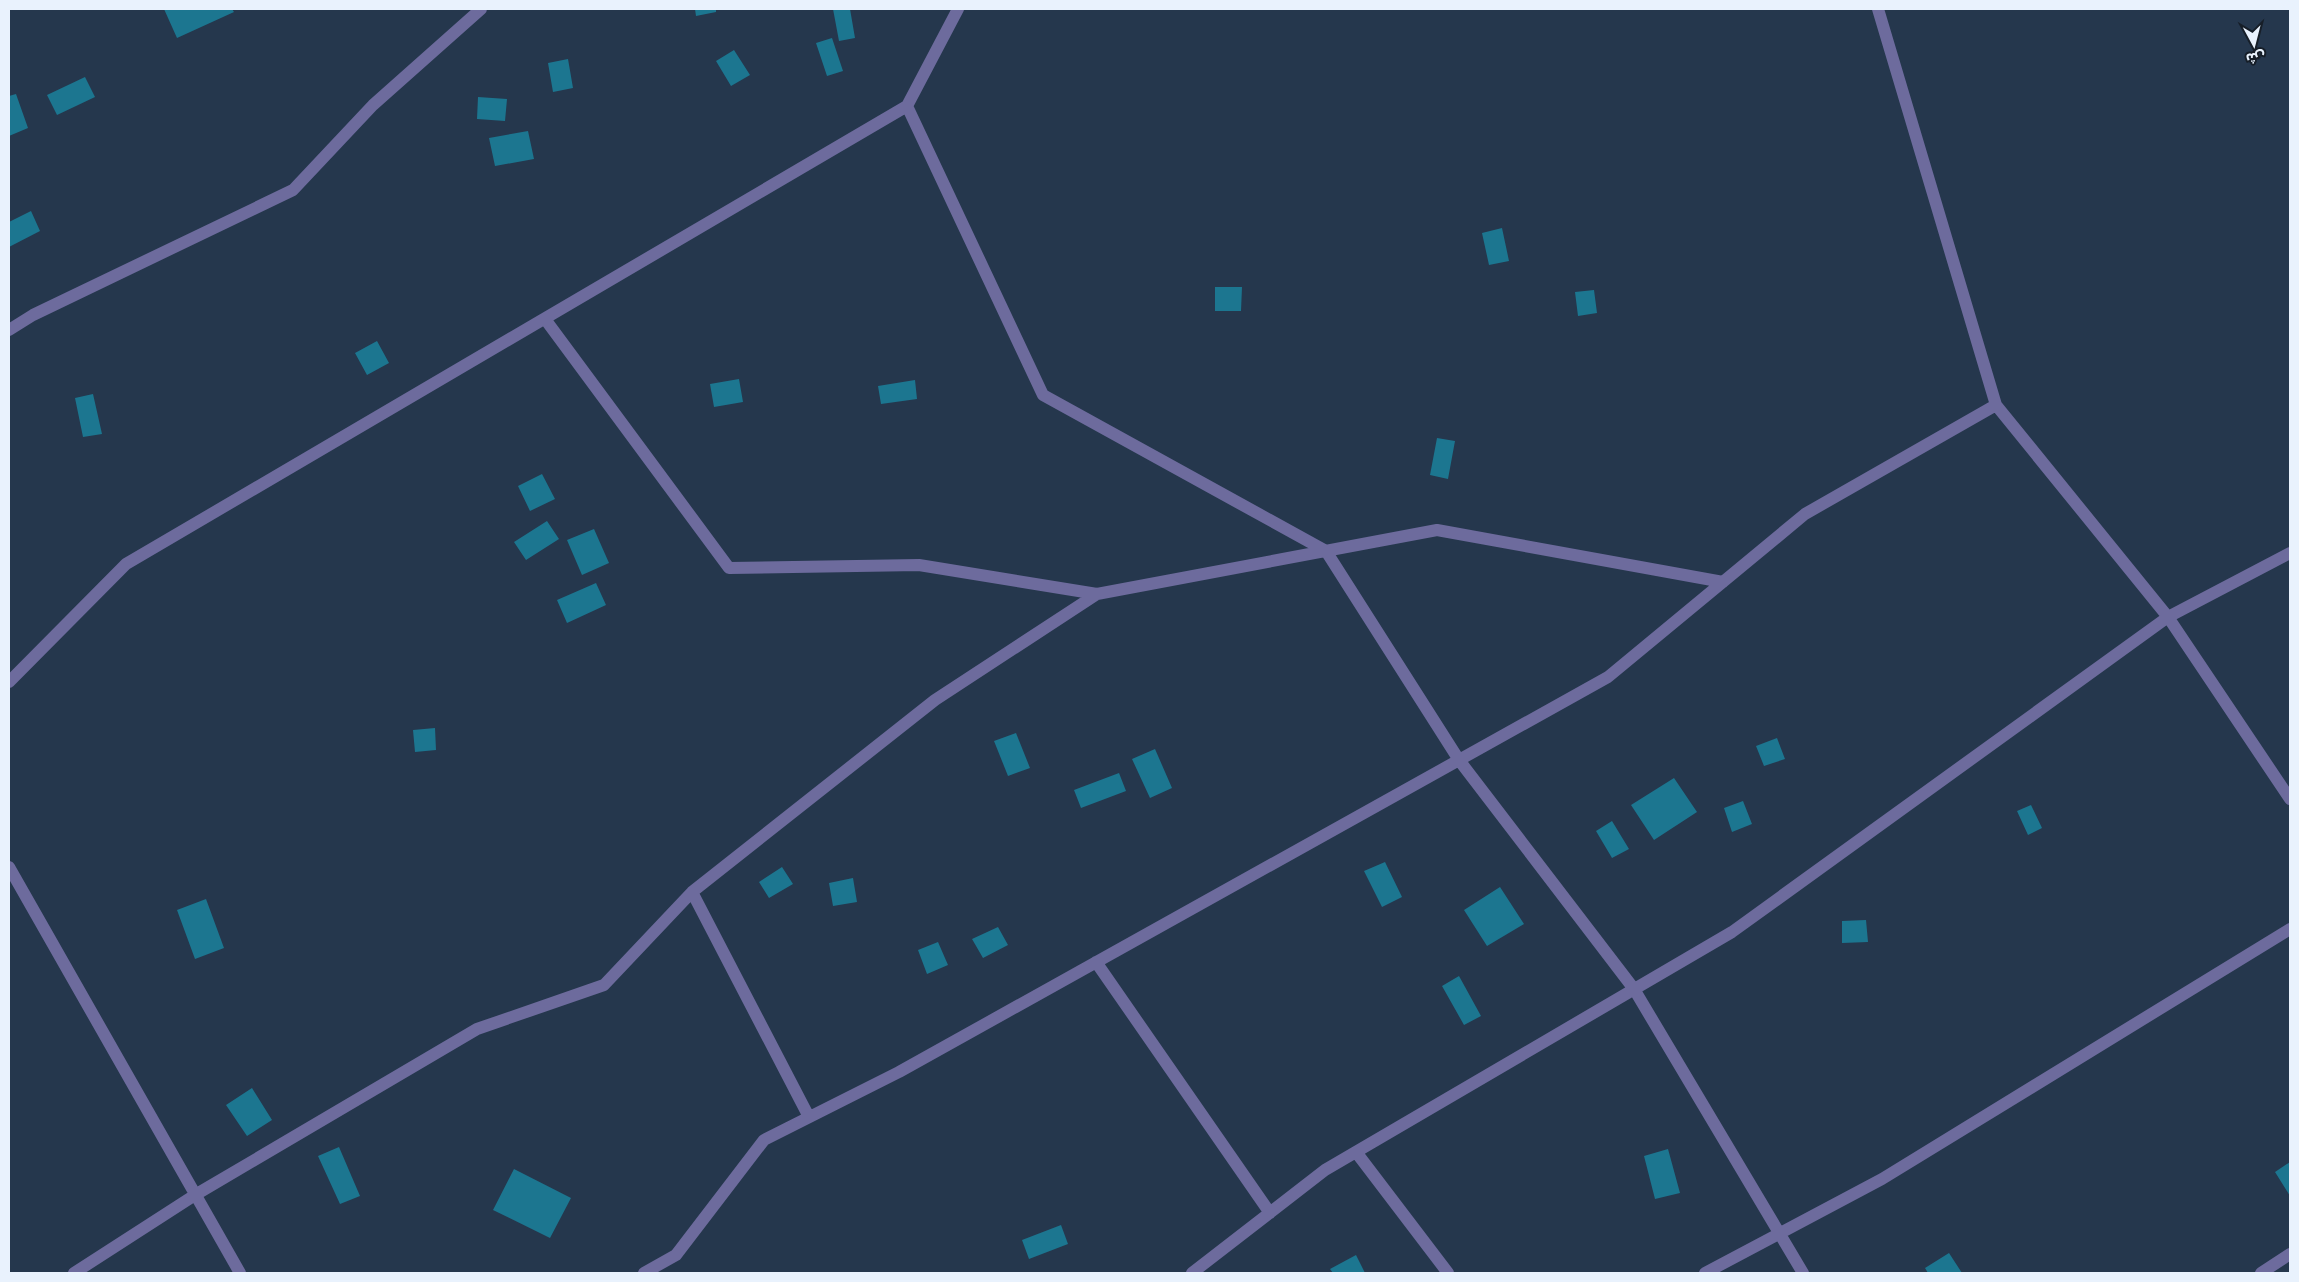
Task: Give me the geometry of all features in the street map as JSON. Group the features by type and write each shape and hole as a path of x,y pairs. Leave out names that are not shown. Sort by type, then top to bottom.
{"street":[{"path":"9,330 33,315 293,190 373,105 481,9"},
{"path":"9,682 126,564 907,106 958,9"},
{"path":"1878,9 1996,405 2168,617 2290,798"},
{"path":"907,106 1043,395 1326,551 1459,760 1634,990 1803,1273"},
{"path":"545,319 729,568 919,565 1098,594 1437,530 1723,582"},
{"path":"644,1273 676,1255 764,1140 900,1072 1608,677 1805,514 1996,405"},
{"path":"1192,1273 1325,1170 1732,932 2168,617 2290,553"},
{"path":"74,1273 195,1195 477,1029 604,985 692,892 935,700 1098,594"},
{"path":"9,868 240,1273"},
{"path":"692,892 809,1117"},
{"path":"1705,1273 1882,1179 2290,929"},
{"path":"1096,962 1270,1213"},
{"path":"1356,1152 1448,1273"},
{"path":"2261,1273 2290,1254"}],"building":[{"path":"164,9 232,9 234,12 177,38"},
{"path":"695,9 716,9 716,12 696,16"},
{"path":"833,9 850,9 855,38 839,41"},
{"path":"832,38 843,71 827,76 816,43"},
{"path":"734,50 750,75 731,86 716,61"},
{"path":"568,59 573,88 553,92 548,63"},
{"path":"85,77 95,97 57,115 47,95"},
{"path":"16,94 28,128 9,136 9,96"},
{"path":"478,97 507,99 505,121 477,119"},
{"path":"528,131 534,159 495,166 489,138"},
{"path":"31,211 40,231 9,247 9,222"},
{"path":"1502,228 1509,261 1489,265 1482,233"},
{"path":"1215,287 1242,287 1241,311 1215,311"},
{"path":"1594,290 1597,313 1578,316 1575,292"},
{"path":"377,341 389,363 367,375 355,353"},
{"path":"739,379 743,402 714,407 710,384"},
{"path":"915,380 917,399 881,404 878,386"},
{"path":"93,394 102,434 83,437 75,398"},
{"path":"1437,438 1455,441 1448,479 1430,475"},
{"path":"542,474 555,499 530,511 518,486"},
{"path":"547,521 559,539 526,560 514,542"},
{"path":"594,529 609,563 582,575 567,540"},
{"path":"596,583 606,605 567,623 557,600"},
{"path":"435,728 436,750 415,752 413,730"},
{"path":"1016,733 1030,768 1008,776 994,741"},
{"path":"1777,738 1785,759 1764,766 1756,746"},
{"path":"1155,749 1172,788 1150,798 1132,759"},
{"path":"1119,773 1126,791 1081,808 1074,790"},
{"path":"1674,778 1697,812 1654,840 1631,805"},
{"path":"1743,801 1752,824 1732,832 1724,808"},
{"path":"2031,805 2042,828 2028,835 2017,811"},
{"path":"1612,821 1629,849 1612,858 1596,831"},
{"path":"1385,862 1402,897 1382,907 1364,871"},
{"path":"782,867 793,884 769,898 759,882"},
{"path":"853,878 857,902 833,906 829,883"},
{"path":"1500,887 1524,924 1487,946 1464,910"},
{"path":"206,899 224,948 195,959 177,910"},
{"path":"1866,920 1868,942 1842,943 1842,921"},
{"path":"998,927 1008,945 983,958 972,939"},
{"path":"938,942 948,965 927,974 918,950"},
{"path":"1459,976 1481,1016 1464,1025 1442,986"},
{"path":"252,1088 272,1120 247,1136 226,1105"},
{"path":"339,1147 360,1196 340,1204 318,1156"},
{"path":"1668,1149 1680,1193 1655,1199 1644,1156"},
{"path":"2290,1162 2290,1196 2275,1172"},
{"path":"514,1169 571,1198 550,1238 493,1210"},
{"path":"1061,1225 1068,1244 1029,1259 1022,1240"},
{"path":"1949,1253 1962,1273 1928,1273 1925,1268"},
{"path":"1356,1255 1365,1273 1333,1273 1330,1269"}]}
